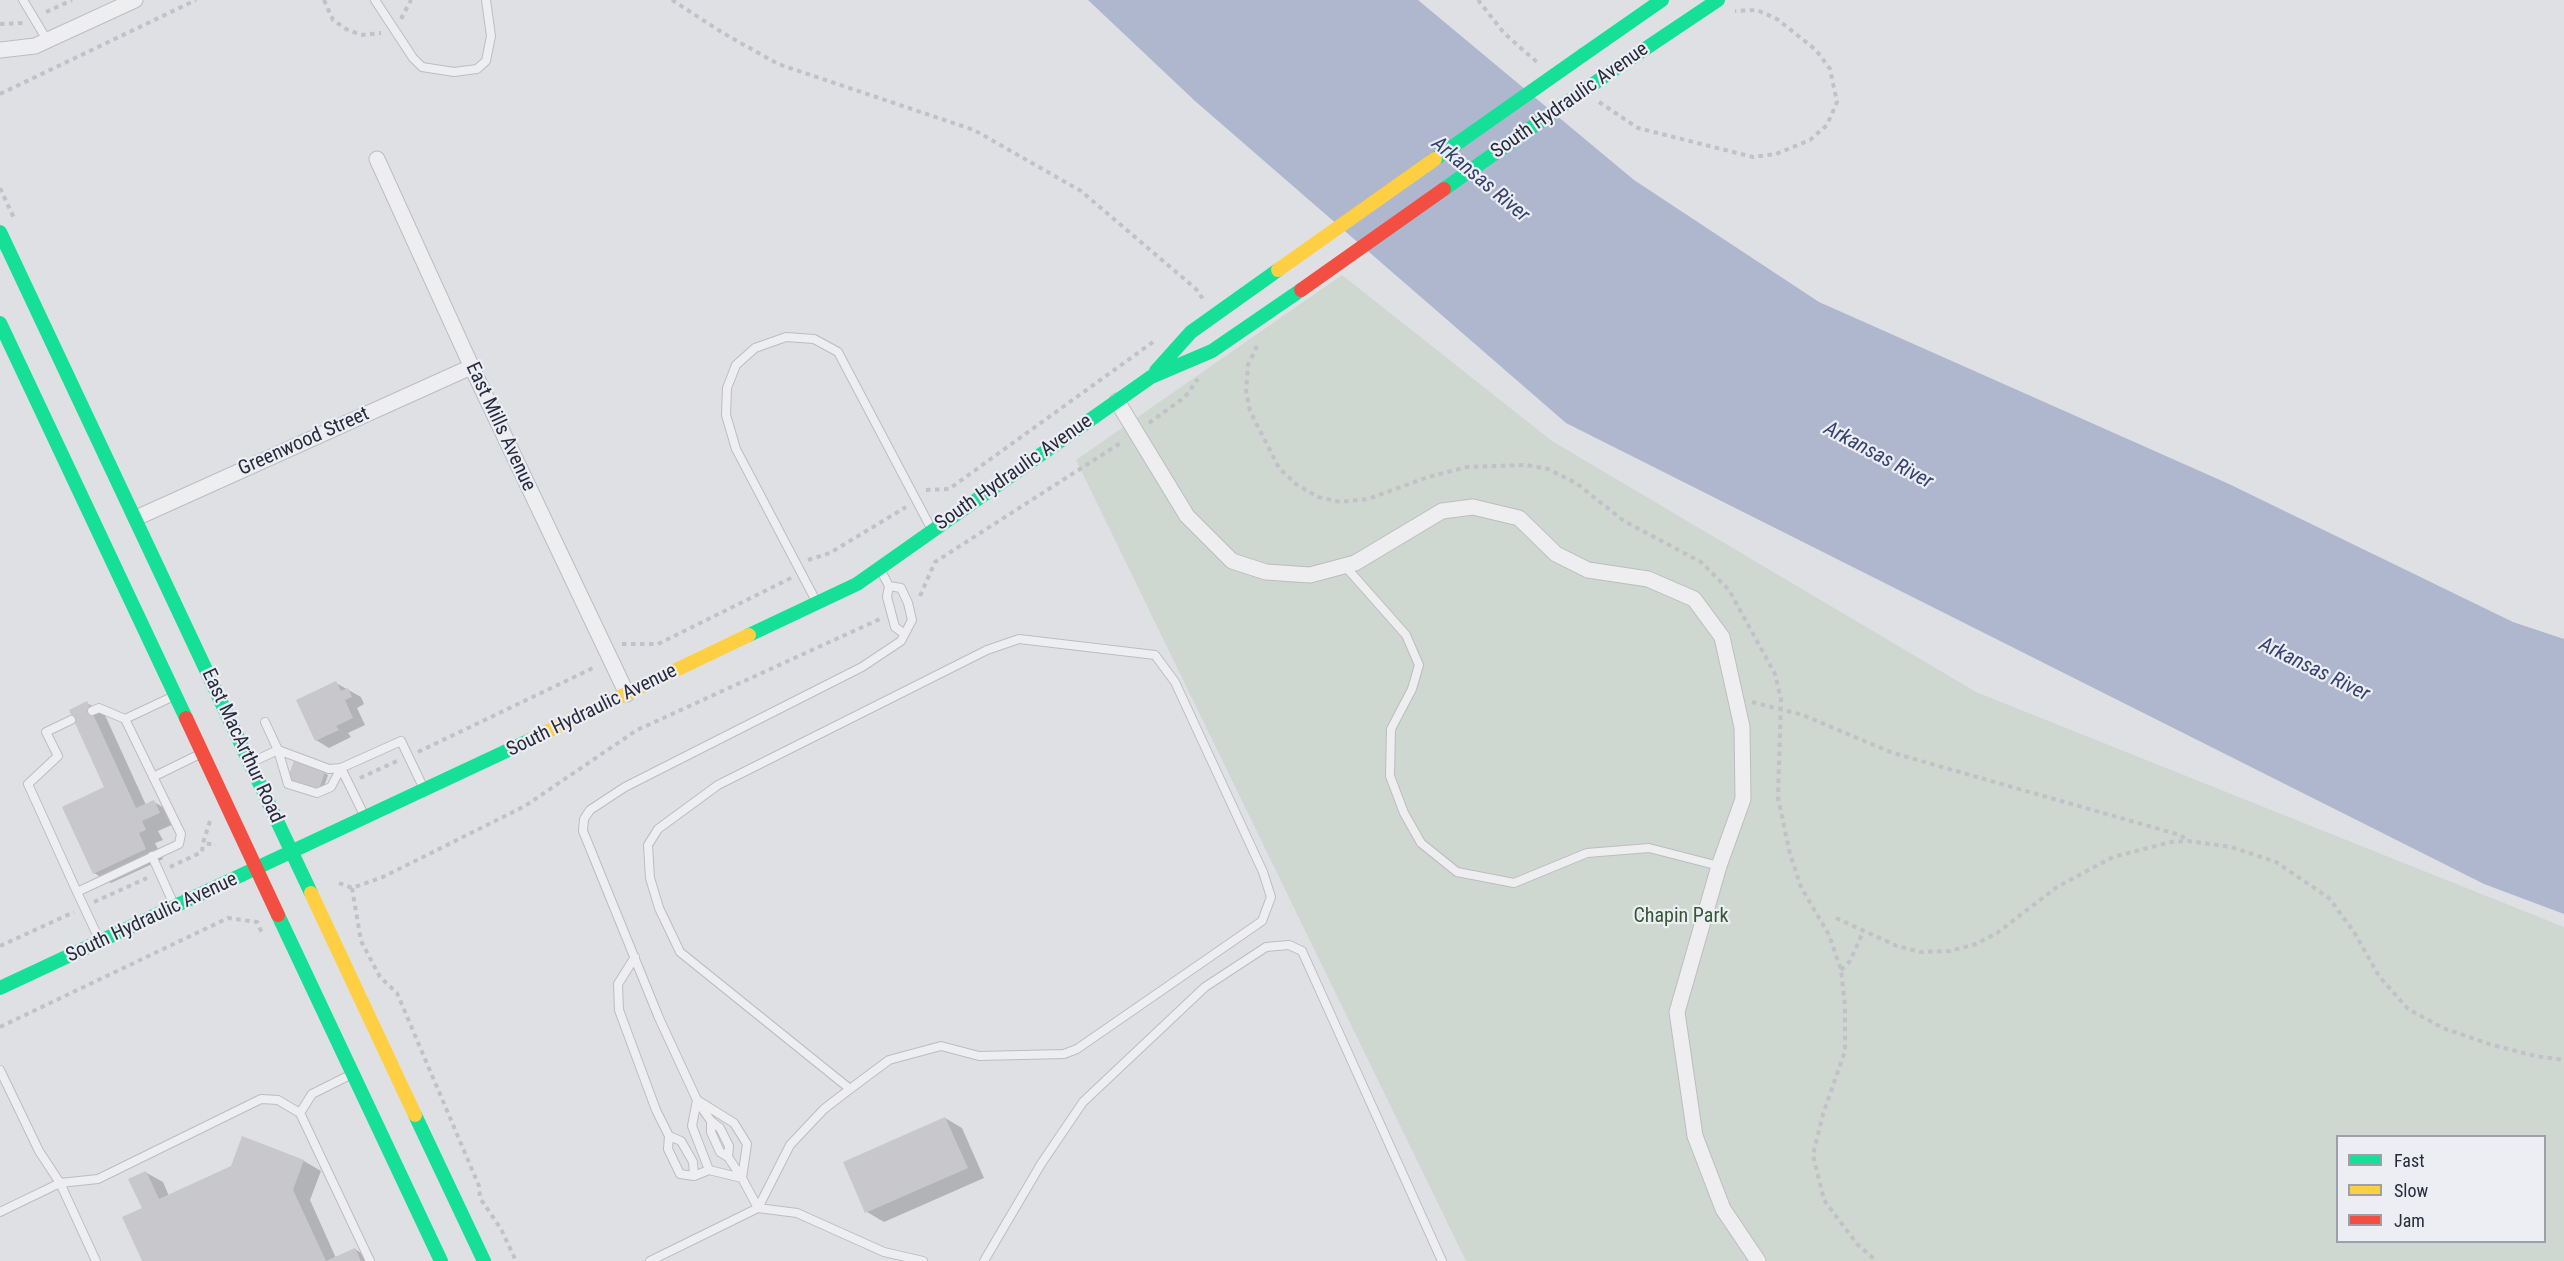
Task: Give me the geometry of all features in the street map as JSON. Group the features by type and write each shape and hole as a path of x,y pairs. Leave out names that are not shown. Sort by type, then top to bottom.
{"street":[{"path":"0,50 35,46 135,0"},
{"name":"South Hydraulic Avenue","path":"1151,377 1191,332 1662,0"},
{"name":"South Hydraulic Avenue","path":"0,988 176,908 857,584 1151,377 1212,351 1609,73 1718,0"},
{"name":"East Mills Avenue","path":"377,159 471,367 627,694"},
{"name":"East MacArthur Road","path":"0,232 484,1261"},
{"name":"East MacArthur Road","path":"0,323 441,1261"},
{"name":"Greenwood Street","path":"136,518 471,367"},
{"path":"1117,401 1187,516 1232,561 1266,572 1310,575 1355,563 1442,511 1473,507 1519,518 1556,554 1588,570 1648,579 1694,599 1722,637 1743,727 1743,799 1719,866 1677,1012 1695,1136 1723,1209 1758,1261"}],"lane":[{"path":"22,0 47,40"},
{"path":"375,0 422,67 454,72 477,69 486,61 491,36 486,0"},
{"path":"817,603 736,449 726,414 727,388 736,365 755,348 786,337 814,339 838,352 932,531"},
{"path":"1345,566 1406,635 1419,664 1412,689 1391,729 1390,776 1404,813 1421,843 1456,872 1514,883 1587,854 1648,848 1719,866"},
{"path":"879,568 889,586 887,597 895,627 903,633"},
{"path":"758,1208 728,1157 720,1152 711,1132 711,1121 697,1100 583,831 584,819 590,810 624,787 862,666 901,640 912,620 902,588 889,586"},
{"path":"758,1208 790,1145 824,1109 889,1060 941,1046 979,1056 1064,1054 1077,1049 1262,921 1271,897 1263,872 1175,682 1155,655 1019,639 987,650 718,784 658,829 648,845 650,878 659,908 680,952 850,1089"},
{"path":"125,719 175,695"},
{"path":"77,892 179,844 181,834 125,719 99,708 92,711"},
{"path":"71,720 46,732 57,756 28,784 101,942"},
{"path":"266,722 279,750 288,784 317,793 331,787 341,768"},
{"path":"250,762 279,750 329,769 341,768 400,741 424,790"},
{"path":"153,777 203,753"},
{"path":"341,768 365,818"},
{"path":"152,856 176,908"},
{"path":"984,1261 1041,1164 1083,1102 1205,987 1266,947 1289,945 1302,951 1442,1261"},
{"path":"635,957 618,984 619,1010 656,1110 669,1136 668,1149 681,1174 694,1176 709,1170 742,1178"},
{"path":"0,1070 39,1151 60,1183 96,1261"},
{"path":"300,1113 312,1094 353,1073"},
{"path":"0,1212 60,1183 98,1179 261,1099 278,1100 300,1113 370,1261"},
{"path":"697,1100 692,1126 709,1170"},
{"path":"697,1100 734,1123 747,1144 742,1178"},
{"path":"669,1136 681,1141 693,1162 694,1176"},
{"path":"650,1261 758,1208 797,1213 884,1252 923,1261"}],"path":[{"path":"0,94 196,0"},
{"path":"324,0 333,20 361,35 373,36 393,27 404,17 411,0"},
{"path":"672,0 723,33 778,64 974,130 1081,191 1196,289 1215,315"},
{"path":"1478,0 1504,33 1544,67"},
{"path":"1591,97 1638,128 1753,157 1776,154 1810,140 1827,125 1836,102 1830,69 1816,50 1777,19 1757,10 1743,9 1733,12"},
{"path":"0,188 17,225"},
{"path":"616,648 622,643 658,644 791,578 809,558 830,553 903,510 925,490 949,489 1159,338"},
{"path":"1263,339 1248,365 1246,391 1250,411 1279,468 1296,484 1318,497 1340,502 1368,499 1428,477 1467,467 1526,465 1548,469 1576,483 1624,521 1701,562 1729,590 1774,674 1781,708 1778,798 1790,854 1802,887 1829,935 1841,970 1845,1005 1845,1051 1823,1114 1814,1155 1824,1200 1857,1244 1876,1261"},
{"path":"908,603 920,596 935,562 1128,438"},
{"path":"339,883 352,888 383,877 525,806 637,730 892,613"},
{"path":"349,784 593,668"},
{"path":"1736,699 1781,708 1893,753 2180,835 2189,841"},
{"path":"0,946 202,852 211,822 206,812"},
{"path":"1836,918 1863,932 1920,952 1950,951 1967,947 1997,933 2057,887 2088,868 2140,848 2189,841 2231,847 2276,862 2329,898 2354,932 2379,976 2408,1009 2443,1028 2489,1044 2535,1056 2564,1060"},
{"path":"203,843 216,845"},
{"path":"352,888 361,941 380,977 397,993 479,1186 480,1198 501,1229 516,1261"},
{"path":"0,1028 228,918 257,922"},
{"path":"1841,970 1850,961 1863,932"}],"green space":[{"name":"Chapin Park","path":"1342,275 1552,441 1976,692 2564,927 2564,1261 1466,1261 1076,460"}],"water":[{"name":"Arkansas River","path":"1088,0 1418,0 1634,180 1819,302 2229,484 2513,622 2564,639 2564,914 2484,884 1566,423 1195,101"}],"building":[{"path":"336,681 341,691 348,688 352,697 345,700 353,718 336,726 339,730 315,741 296,700"},
{"path":"87,701 136,808 154,800 160,813 142,821 146,830 139,833 146,849 93,874 62,807 104,787 69,710"},
{"path":"294,760 325,772 318,792 287,781"},
{"path":"945,1117 968,1168 865,1213 843,1162"},
{"path":"242,1136 304,1160 293,1190 326,1261 142,1261 122,1217 142,1208 128,1179 146,1171 159,1199 231,1166"},
{"path":"355,1248 361,1261 326,1261"}],"traffic: fast":[{"path":"1583,55 1662,0"},
{"path":"1609,73 1718,0"},
{"path":"1435,159 1583,55"},
{"path":"1444,189 1609,73"},
{"path":"0,232 311,893"},
{"path":"1156,371 1191,332 1278,270"},
{"path":"749,635 857,584 1151,377 1212,351 1301,290"},
{"path":"0,323 186,718"},
{"path":"0,988 530,740"},
{"path":"278,915 441,1261"},
{"path":"415,1115 484,1261"}],"traffic: slow":[{"path":"1278,270 1435,159"},
{"path":"530,740 749,635"},
{"path":"311,893 415,1115"}],"traffic: jam":[{"path":"1301,290 1444,189"},
{"path":"186,718 278,915"}]}
